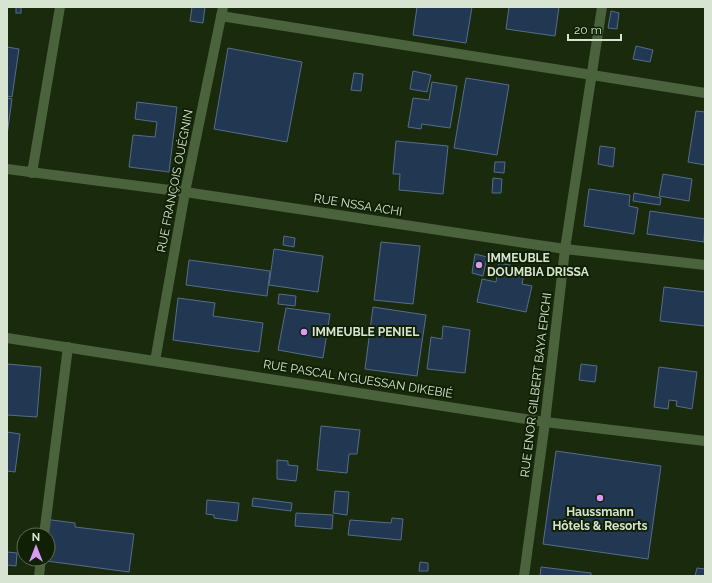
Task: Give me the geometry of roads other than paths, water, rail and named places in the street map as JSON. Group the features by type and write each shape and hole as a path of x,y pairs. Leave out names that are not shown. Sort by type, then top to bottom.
{"street":[{"path":"32,173 60,7"},
{"name":"RUE ENOR GILBERT BAYA EPICHI","path":"524,576 545,422 565,249 593,75 602,7"},
{"path":"222,12 705,93"},
{"name":"RUE FRANÇOIS OUÉGNIN","path":"156,361 185,192 222,12"},
{"name":"RUE NSSA ACHI","path":"7,169 185,192 565,249 705,265"},
{"name":"RUE PASCAL N'GUESSAN DIKEBIÉ","path":"7,338 545,422 705,441"},
{"path":"45,527 68,347"}],"place":[{"name":"IMMEUBLE DOUMBIA DRISSA","path":"479,265"},
{"name":"IMMEUBLE PENIEL","path":"304,332"},
{"name":"Haussmann Hôtels & Resorts","path":"600,498"}]}
